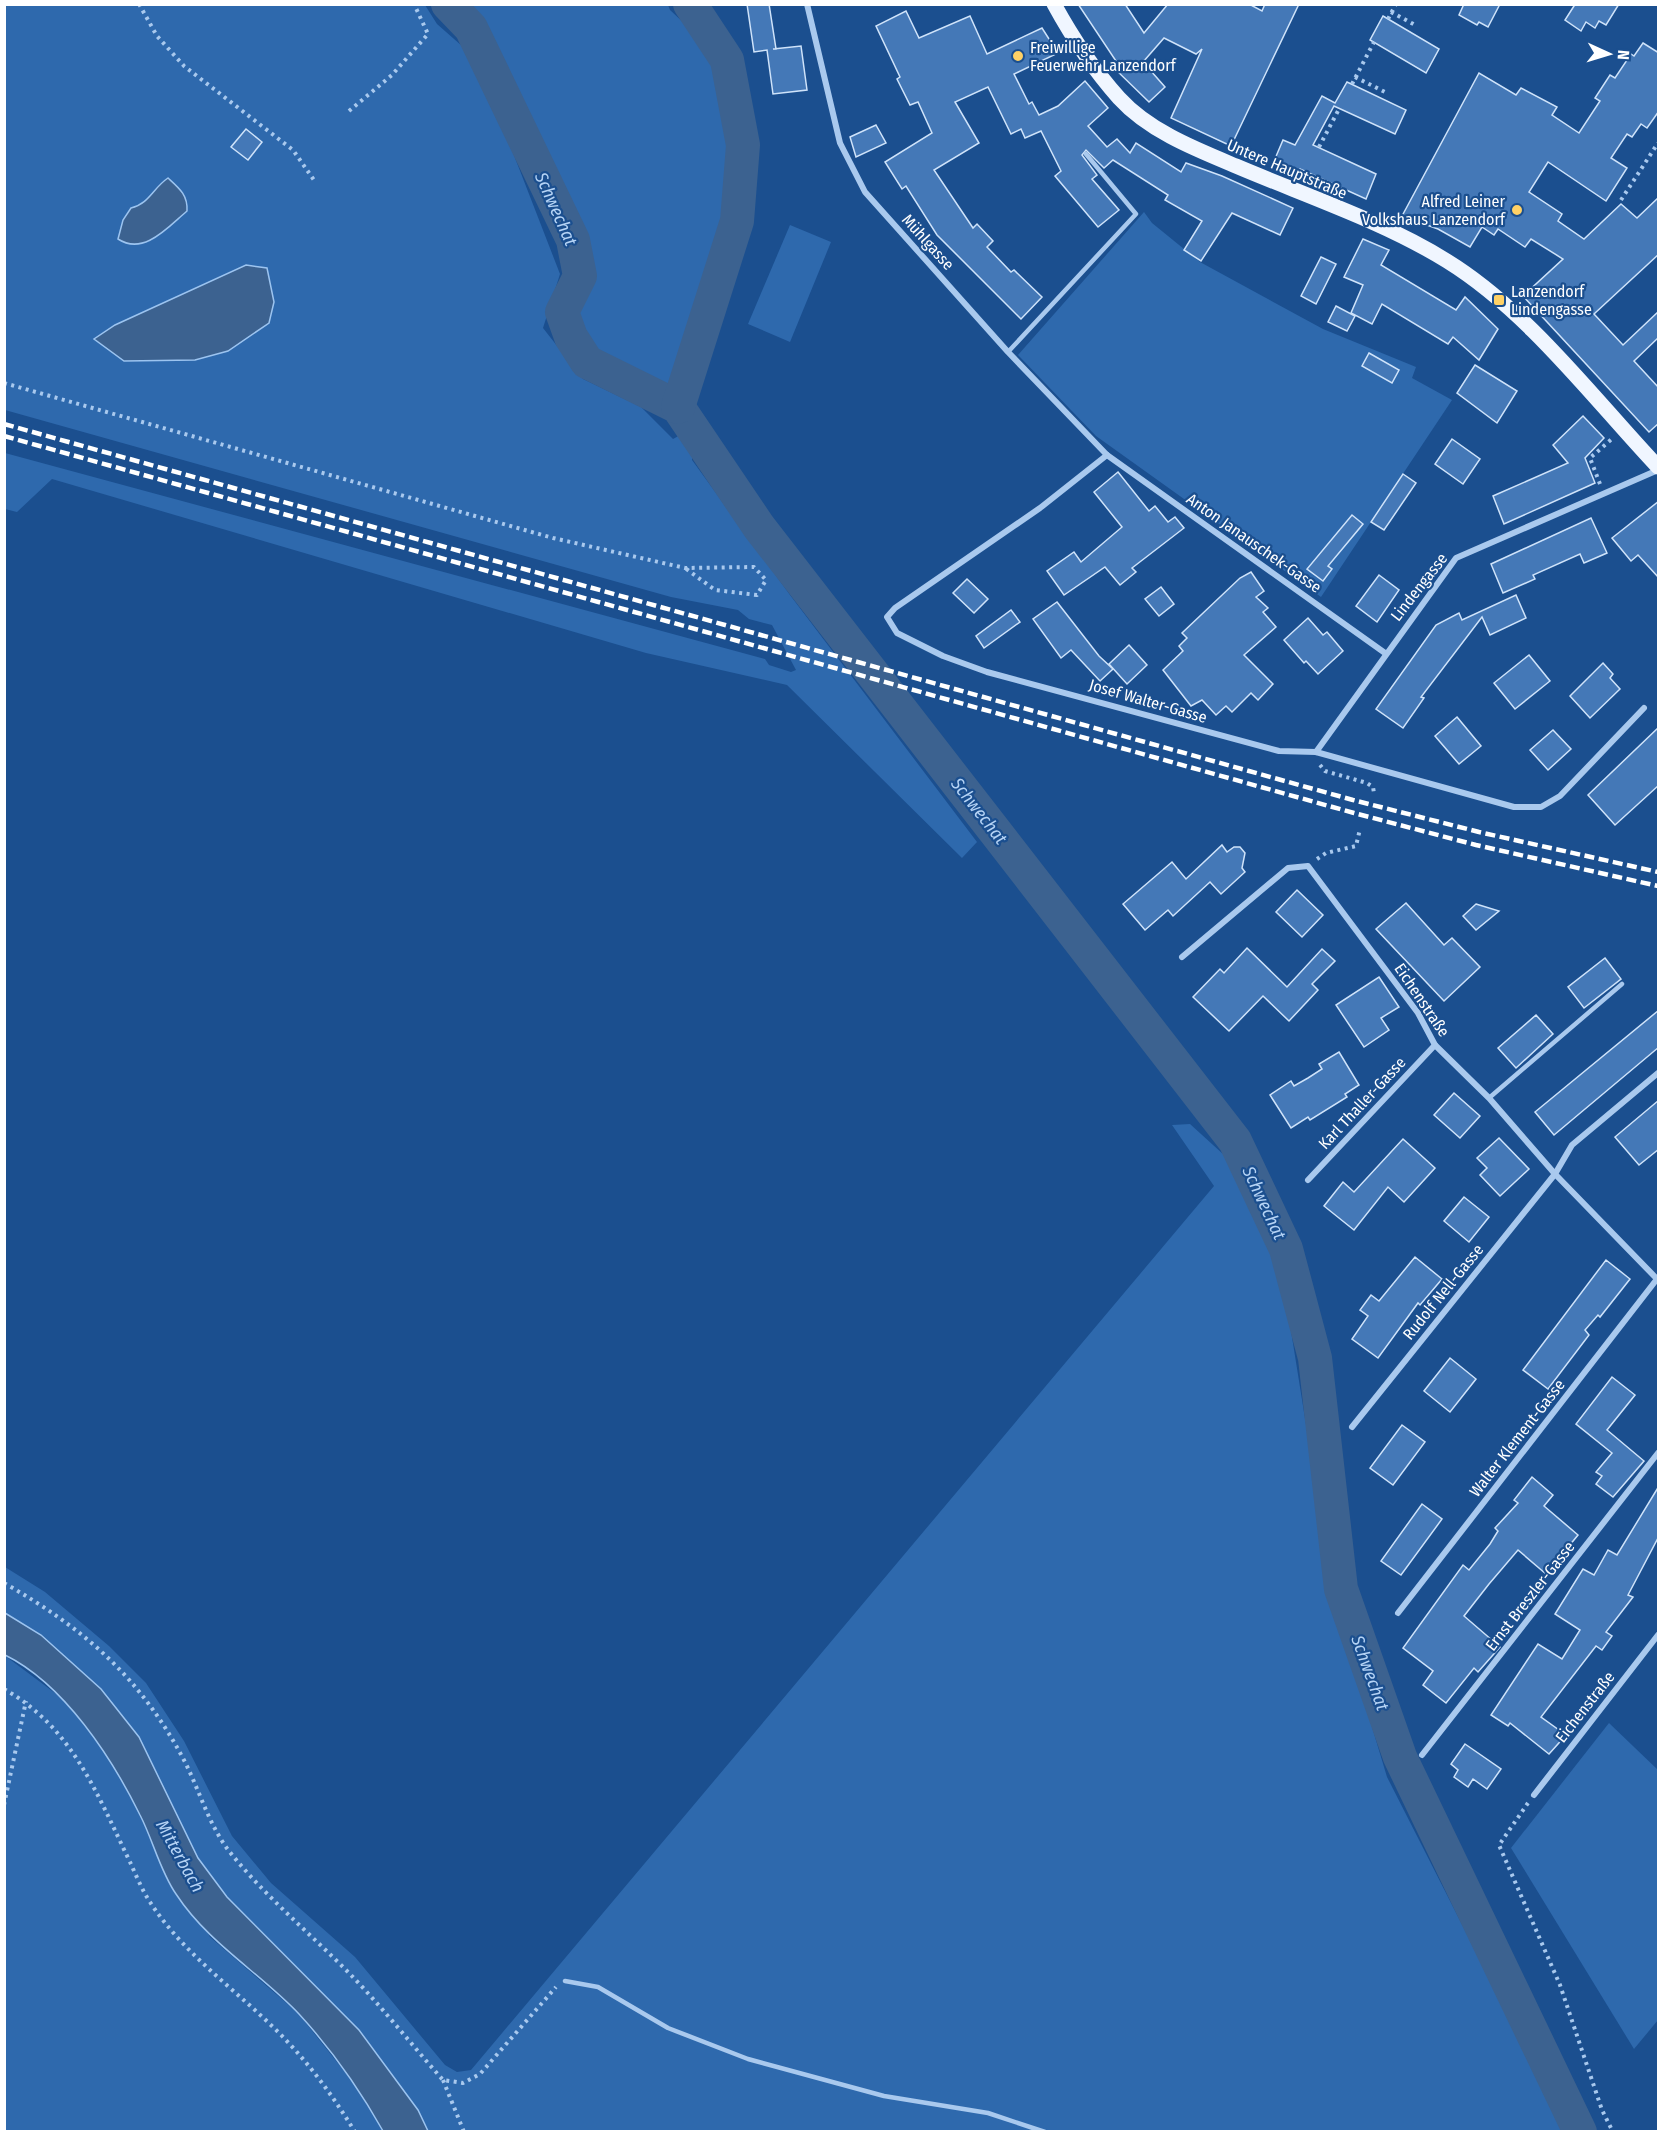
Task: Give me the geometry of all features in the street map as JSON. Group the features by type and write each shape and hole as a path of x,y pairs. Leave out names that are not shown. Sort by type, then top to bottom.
{"main road":[{"name":"Untere Hauptstraße","path":"1054,4 1070,34 1120,99 1159,130 1201,152 1406,238 1446,260 1499,300 1556,356 1659,469"}],"street":[{"name":"Mühlgasse","path":"807,4 840,143 865,192 1008,352 1107,455"},
{"name":"Anton Janauschek-Gasse","path":"1107,455 1386,653"},
{"name":"Josef Walter-Gasse","path":"1107,455 1040,508 895,608 887,617 897,633 943,656 987,672 1279,751 1316,752 1514,807 1541,807 1560,796 1644,708"},
{"name":"Lindengasse","path":"1316,752 1456,558 1659,469"},
{"path":"1182,957 1288,868 1308,866"},
{"name":"Eichenstraße","path":"1308,866 1418,1013 1435,1045 1489,1098 1555,1174 1658,1279"},
{"name":"Karl Thaller-Gasse","path":"1308,1180 1435,1045"},
{"name":"Rudolf Nell-Gasse","path":"1352,1427 1555,1174 1572,1145 1659,1073"},
{"name":"Walter Klement-Gasse","path":"1398,1613 1658,1279"},
{"name":"Ernst Breszler-Gasse","path":"1422,1755 1659,1454"},
{"name":"Eichenstraße","path":"1534,1795 1659,1635"}],"lane":[{"path":"1008,352 1136,214 1086,154"},
{"path":"1489,1098 1622,984"},
{"path":"565,1981 598,1987 668,2028 748,2059 884,2096 987,2113 1045,2132"}],"path":[{"path":"139,4 157,36 184,66 293,150 316,183"},
{"path":"349,111 392,75 428,34 414,4"},
{"path":"1388,19 1396,4"},
{"path":"1391,12 1417,26"},
{"path":"1352,84 1374,42"},
{"path":"1355,76 1385,92"},
{"path":"1319,147 1339,110"},
{"path":"1621,200 1659,143"},
{"path":"4,382 542,534 685,568 754,567 766,580 757,595 715,590 685,568"},
{"path":"1604,494 1590,458 1622,429"},
{"path":"1316,752 1321,767 1325,771 1368,783 1373,787 1374,793"},
{"path":"1308,866 1326,853 1356,846 1360,830"},
{"path":"4,1583 54,1611 110,1658 157,1714 185,1763 212,1824 229,1850 281,1909 345,1969 443,2080 464,2132"},
{"path":"4,1689 26,1701 58,1730 94,1785 150,1902 192,1956 275,2029 333,2095 354,2132"},
{"path":"4,1805 26,1701"},
{"path":"1534,1795 1499,1845 1560,1985 1602,2110 1613,2132"},
{"path":"443,2080 463,2083 480,2074 551,1991 565,1981"}],"shaded area":[{"path":"4,5 425,5 437,24 462,46 510,145 560,274 543,328 583,379 641,407 673,439 684,433 692,442 692,460 790,595 977,842 962,858 787,685 646,653 52,479 17,512 5,509 5,453 765,659 769,665 791,672 796,670 772,625 749,619 738,610 671,597 5,410"},
{"path":"430,5 668,5 670,10 719,56 738,145 733,220 675,394 589,359 558,307 568,267 466,43"},
{"path":"1144,212 1152,223 1200,262 1323,329 1416,367 1412,378 1452,400 1321,597 1096,436 1018,355"},
{"path":"790,225 831,242 790,342 748,324"},
{"path":"1190,1124 1246,1175 1280,1262 1334,1600 1387,1777 1567,2131 428,2131 418,2110 359,2030 227,1897 197,1858 139,1737 101,1689 41,1635 5,1613 5,1567 45,1592 109,1646 146,1683 184,1741 232,1836 271,1883 355,1957 445,2065 457,2072 471,2070 1214,1186 1172,1125"},
{"path":"4,1655 63,1699 107,1754 210,1937 298,2013 364,2096 383,2131 5,2131"},
{"path":"1609,1723 1658,1770 1658,2020 1634,2049 1511,1848"}],"water":[{"path":"168,178 184,196 187,211 164,231 146,242 137,244 118,239 123,220 131,208 147,199"},
{"path":"246,265 267,268 274,302 269,323 228,351 195,360 124,361 94,339 115,325"},
{"name":"Mitterbach","path":"5,1613 41,1635 101,1689 139,1737 198,1858 227,1897 359,2030 418,2110 428,2131 383,2131 365,2100 311,2027 284,1999 203,1928 189,1912 170,1885 129,1793 101,1747 66,1703 47,1684 27,1668 5,1655"}],"building":[{"path":"747,4 769,4 776,49 801,46 807,90 773,94 767,50 754,52"},
{"path":"1078,4 1125,4 1144,33 1168,4 1249,4 1262,11 1265,4 1299,4 1231,146 1171,118 1202,49 1196,54 1164,38 1143,62 1165,87 1149,102 1115,69 1118,64"},
{"path":"1464,4 1500,4 1488,27 1479,22 1477,25 1459,15"},
{"path":"1572,4 1619,4 1606,25 1599,21 1595,28 1586,22 1581,31 1565,20 1574,6"},
{"path":"906,11 919,38 970,16 987,54 1042,28 1058,53 1014,74 1029,104 1032,102 1039,115 1058,106 1085,81 1108,108 1088,126 1107,147 1117,139 1130,153 1136,143 1181,172 1186,163 1222,176 1293,208 1280,235 1232,213 1201,261 1184,250 1202,221 1165,200 1168,195 1113,160 1104,168 1086,150 1082,155 1097,175 1092,179 1119,210 1098,227 1055,176 1061,171 1041,131 1025,138 1021,129 1011,134 988,87 955,102 979,143 934,170 973,228 977,224 993,241 987,247 1011,272 1014,270 1042,297 1021,319 937,235 906,186 902,189 885,162 932,133 918,102 910,105 897,79 900,77 876,26"},
{"path":"1383,16 1439,49 1426,73 1370,40"},
{"path":"1643,43 1659,53 1659,111 1647,128 1641,124 1632,137 1627,134 1611,158 1627,168 1606,201 1548,162 1529,192 1562,214 1558,221 1584,239 1621,204 1637,218 1659,197 1659,254 1594,314 1623,345 1659,311 1659,337 1634,361 1659,388 1659,423 1649,432 1523,296 1563,259 1531,239 1525,247 1498,229 1494,235 1482,227 1470,247 1438,229 1402,216 1479,73 1516,95 1521,88 1557,107 1552,115 1579,133 1600,101 1595,98 1610,75 1615,78 1631,54 1634,56"},
{"path":"1347,82 1406,110 1395,134 1334,106 1313,145 1376,174 1366,199 1300,169 1299,171 1274,161 1283,140 1295,145 1322,96 1335,103"},
{"path":"876,125 886,143 856,157 850,137"},
{"path":"246,129 262,142 248,160 231,147"},
{"path":"1363,239 1389,250 1381,265 1456,310 1465,297 1498,329 1479,360 1453,337 1448,344 1382,304 1372,324 1351,313 1363,285 1344,277"},
{"path":"1321,257 1336,264 1316,304 1301,296"},
{"path":"1336,306 1355,316 1347,331 1328,322"},
{"path":"1369,353 1399,370 1392,383 1362,366"},
{"path":"1475,365 1517,391 1497,423 1457,393"},
{"path":"1583,416 1604,438 1585,458 1595,483 1504,524 1493,496 1568,463 1553,445"},
{"path":"1452,439 1480,459 1463,484 1435,464"},
{"path":"1118,472 1149,511 1155,506 1168,522 1175,517 1184,528 1132,568 1136,572 1120,585 1105,567 1064,595 1047,571 1074,552 1081,562 1122,527 1094,492"},
{"path":"1403,474 1416,483 1384,530 1371,522"},
{"path":"1659,501 1659,578 1638,555 1631,561 1612,538"},
{"path":"1352,515 1363,524 1328,566 1332,569 1323,581 1307,569"},
{"path":"1591,518 1607,553 1584,563 1580,554 1533,575 1535,579 1503,593 1491,564"},
{"path":"1251,572 1264,591 1256,597 1268,608 1263,612 1276,627 1244,655 1273,684 1258,700 1251,693 1232,712 1226,706 1216,715 1202,700 1191,706 1163,670 1183,651 1179,646 1187,638 1182,633 1240,578"},
{"path":"1379,575 1399,590 1377,622 1356,606"},
{"path":"967,579 988,599 974,613 953,593"},
{"path":"1161,587 1174,604 1159,616 1145,599"},
{"path":"1516,595 1526,618 1490,635 1482,617 1421,697 1424,698 1403,728 1376,709 1436,625 1459,613 1462,620"},
{"path":"1057,602 1099,656 1113,669 1100,681 1071,650 1061,658 1033,619"},
{"path":"1011,610 1020,622 984,648 976,636"},
{"path":"1308,618 1323,635 1327,632 1343,651 1318,674 1306,661 1304,663 1284,640"},
{"path":"1129,645 1147,665 1127,684 1109,664"},
{"path":"1529,655 1550,681 1515,709 1494,683"},
{"path":"1603,663 1613,674 1610,678 1620,689 1590,718 1570,696"},
{"path":"1457,717 1481,746 1459,764 1435,736"},
{"path":"1659,727 1659,785 1615,825 1588,795"},
{"path":"1553,730 1571,749 1548,770 1530,750"},
{"path":"1222,845 1227,852 1234,847 1240,847 1245,853 1242,868 1245,872 1221,894 1210,882 1173,916 1168,910 1145,930 1123,904 1172,862 1186,879"},
{"path":"1297,890 1323,915 1302,937 1276,912"},
{"path":"1406,903 1444,945 1452,938 1480,967 1444,1001 1376,929"},
{"path":"1476,904 1499,911 1476,930 1463,916"},
{"path":"1247,948 1287,987 1322,949 1335,961 1312,984 1318,990 1289,1021 1263,996 1229,1031 1193,997 1220,969 1224,973"},
{"path":"1605,958 1621,979 1584,1008 1568,987"},
{"path":"1379,977 1399,1007 1381,1018 1389,1030 1364,1047 1336,1005"},
{"path":"1659,1010 1659,1047 1554,1135 1535,1112"},
{"path":"1536,1015 1553,1034 1516,1068 1498,1048"},
{"path":"1339,1052 1359,1085 1345,1094 1347,1097 1310,1120 1308,1117 1291,1128 1270,1095 1291,1081 1294,1086 1308,1078 1322,1069 1319,1064"},
{"path":"1454,1093 1480,1116 1460,1138 1434,1115"},
{"path":"1659,1100 1659,1149 1639,1165 1615,1137"},
{"path":"1499,1138 1529,1169 1500,1196 1480,1175 1487,1168 1477,1158"},
{"path":"1403,1139 1435,1168 1404,1202 1388,1187 1354,1230 1324,1206 1343,1182 1354,1192"},
{"path":"1464,1197 1489,1217 1469,1242 1444,1221"},
{"path":"1415,1257 1442,1279 1420,1305 1418,1303 1378,1358 1352,1339 1368,1316 1360,1310 1371,1295 1379,1301"},
{"path":"1606,1260 1630,1279 1600,1317 1598,1315 1585,1330 1589,1335 1548,1389 1523,1370"},
{"path":"1450,1358 1476,1379 1450,1412 1424,1391"},
{"path":"1612,1377 1635,1395 1607,1430 1644,1461 1613,1497 1596,1484 1602,1476 1596,1472 1612,1453 1576,1424"},
{"path":"1402,1425 1425,1442 1393,1485 1370,1468"},
{"path":"1532,1477 1553,1495 1544,1506 1578,1535 1546,1574 1518,1550 1489,1584 1464,1616 1500,1647 1478,1672 1474,1668 1446,1703 1423,1685 1433,1671 1403,1648 1463,1565 1469,1570 1490,1544 1498,1531 1495,1528 1518,1503 1514,1500"},
{"path":"1659,1486 1659,1536 1628,1595 1633,1597 1606,1632 1612,1636 1602,1650 1596,1646 1541,1717 1566,1735 1549,1754 1510,1723 1508,1726 1491,1715 1538,1644 1562,1659 1580,1630 1555,1614 1583,1569 1594,1575 1608,1550 1617,1555"},
{"path":"1422,1504 1442,1519 1401,1575 1381,1561"},
{"path":"1465,1744 1501,1769 1487,1789 1473,1779 1468,1787 1454,1777 1458,1770 1451,1764"}],"waterway":[{"name":"Schwechat","path":"448,4 471,28 573,240 580,276 562,312 571,337 587,362 678,407 759,527 1235,1141 1286,1249 1315,1358 1341,1589 1400,1757 1580,2132"},
{"name":"Schwechat","path":"678,407 737,221 743,145 727,60 690,4"}],"railway":[{"path":"4,424 1353,800 1479,832 1658,872"},
{"path":"4,436 1354,813 1476,845 1658,886"}],"place":[{"name":"Freiwillige Feuerwehr Lanzendorf","path":"1018,56"},
{"name":"Alfred Leiner Volkshaus Lanzendorf","path":"1517,210"},
{"name":"Lanzendorf Lindengasse","path":"1499,300"}]}
